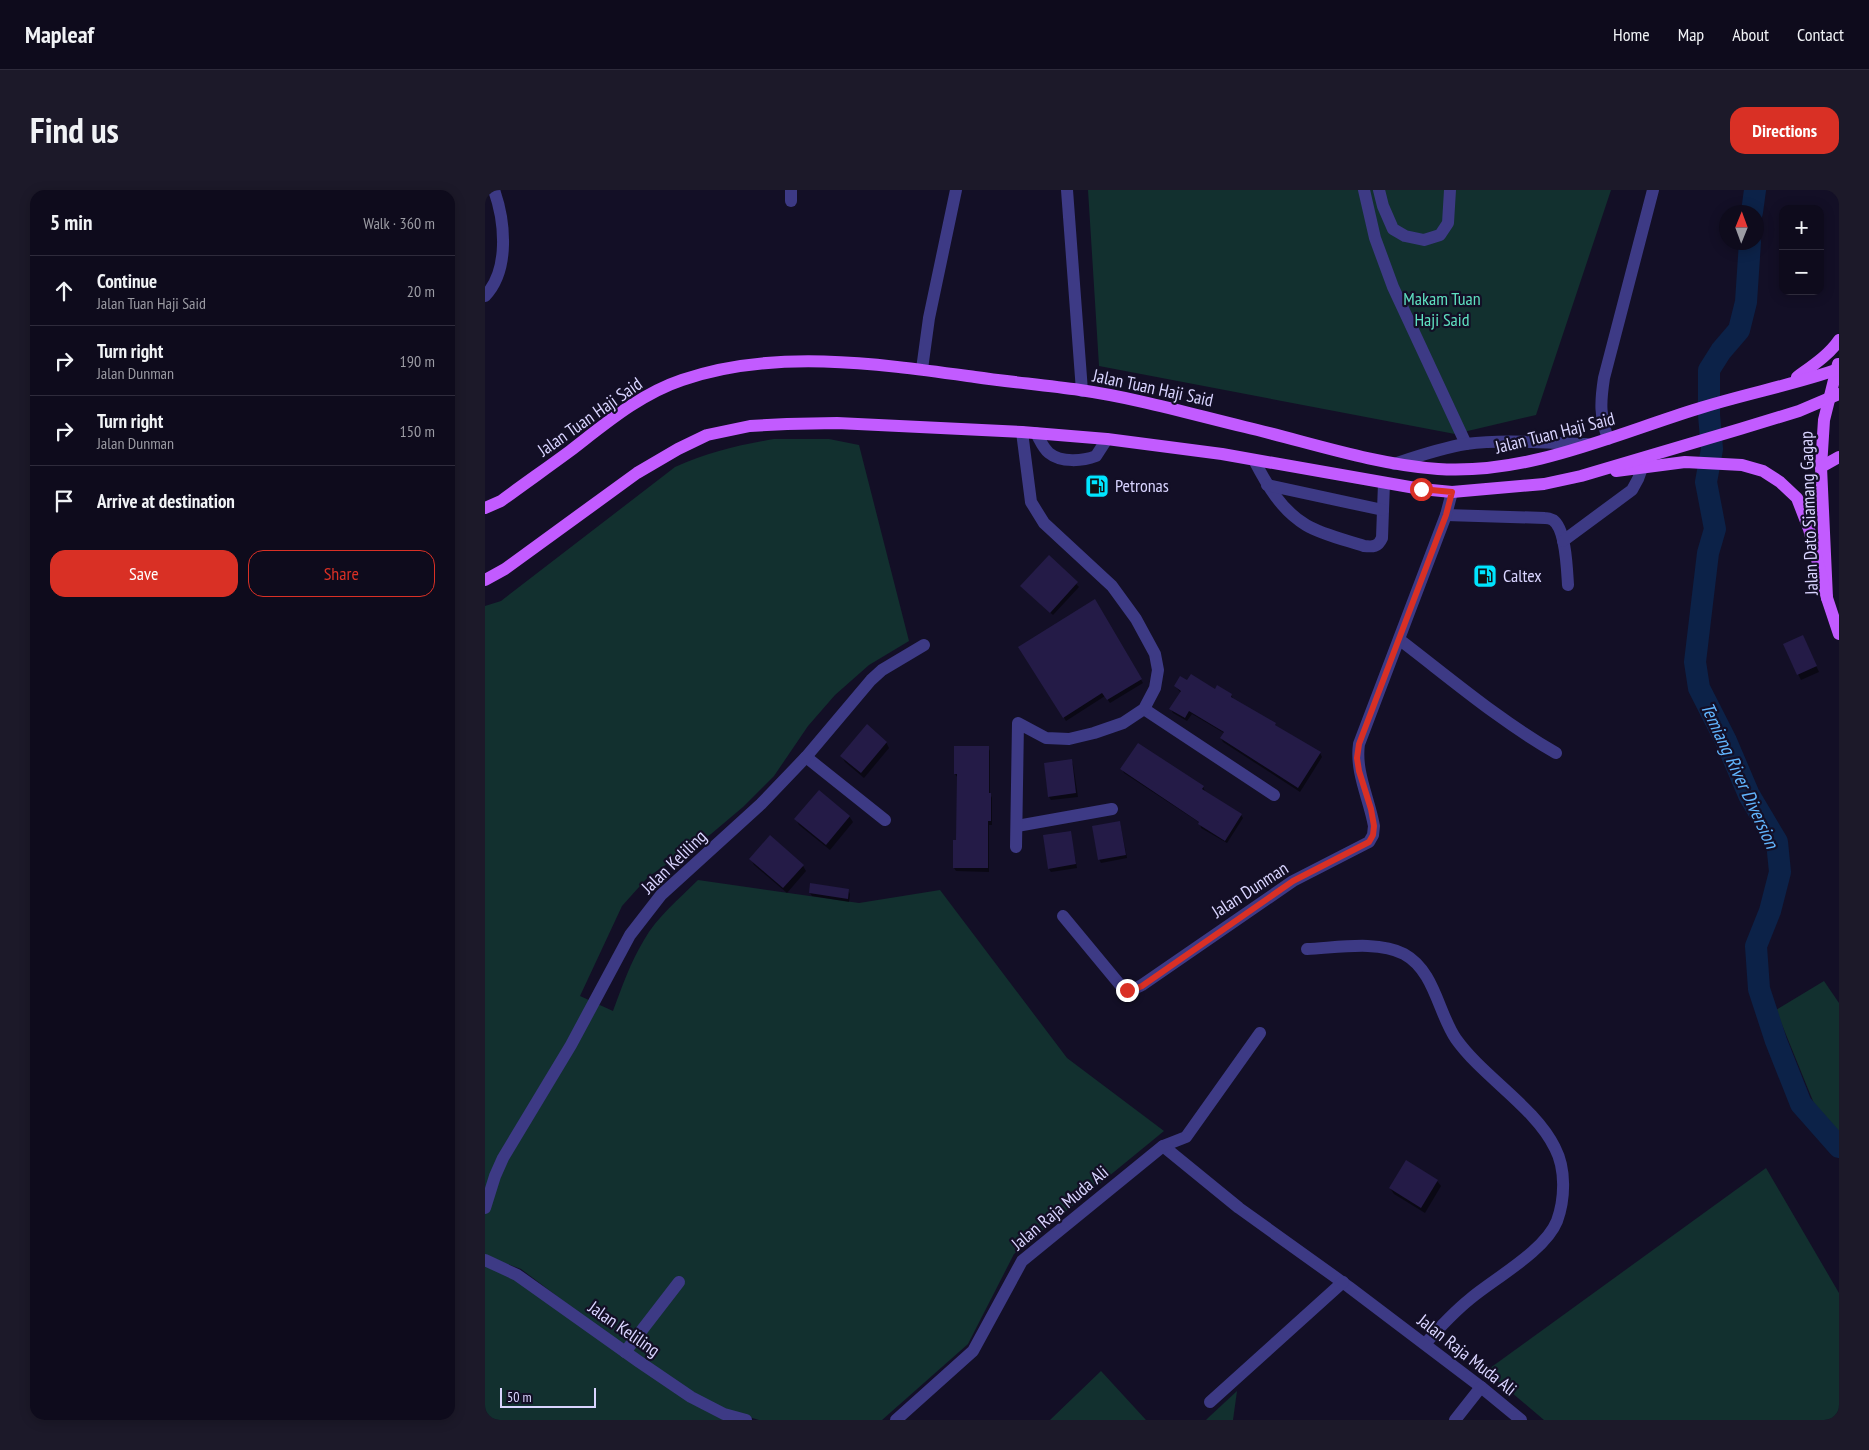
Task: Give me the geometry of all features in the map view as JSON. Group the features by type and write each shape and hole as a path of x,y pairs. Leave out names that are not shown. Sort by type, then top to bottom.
{"main road":[{"path":"1789,383 1816,363 1839,340"},
{"name":"Jalan Tuan Haji Said","path":"485,508 501,501 534,478 627,408 681,380 719,369 779,363 826,361 922,369 1082,391 1226,422 1394,464 1439,469 1481,468 1520,463 1609,439 1694,410 1838,367"},
{"name":"Jalan Dato Siamang Gagap","path":"1838,367 1834,396 1824,420 1821,467 1827,598 1839,634"},
{"path":"485,580 505,569 637,473 678,448 707,435 750,426 837,423 1022,432 1107,439 1254,460 1421,489 1452,492 1544,484 1581,476 1799,411 1834,396"},
{"path":"1821,467 1839,457"},
{"path":"1581,476 1685,462 1742,465 1763,471 1780,482 1797,498 1809,529 1827,598"}],"street":[{"path":"485,296 497,274 502,254 503,229 500,206 494,190"},
{"path":"922,369 929,318 955,190"},
{"path":"1067,190 1082,391"},
{"path":"1364,190 1375,238 1393,287 1466,444"},
{"path":"1379,190 1383,206 1393,229 1405,236 1424,240 1440,235 1448,223 1450,190"},
{"path":"1609,439 1602,419 1601,402 1604,378 1653,190"},
{"path":"1375,238 1393,229"},
{"path":"1016,846 1018,723 1046,738 1069,739 1094,734 1123,723 1144,709 1155,688 1159,670 1155,654 1136,619 1112,586 1044,524 1031,502 1022,432"},
{"path":"1036,433 1044,448 1050,454 1065,459 1079,460 1096,456 1107,439"},
{"path":"1394,464 1435,451 1466,444 1499,442 1590,444"},
{"path":"1254,460 1267,485 1289,511 1307,525 1364,546 1374,547 1379,544 1382,538 1384,483"},
{"path":"1563,541 1632,490 1642,468"},
{"path":"1267,485 1383,510"},
{"name":"Jalan Dunman","path":"1063,916 1121,986 1127,990 1133,990 1293,881 1369,842 1373,835 1374,826 1358,765 1359,744 1400,640 1446,515 1452,492"},
{"path":"1446,515 1545,518 1554,520 1563,541 1568,585"},
{"path":"1400,640 1492,711 1533,740 1556,753"},
{"name":"Jalan Keliling","path":"485,1208 503,1158 571,1045 630,935 661,895 761,804 806,757 871,680 882,670 924,645"},
{"path":"1144,709 1274,795"},
{"path":"806,757 885,820"},
{"path":"1017,826 1113,809"},
{"path":"1307,949 1383,948 1404,954 1418,966 1432,986 1449,1029 1463,1048 1542,1128 1556,1149 1563,1175 1562,1199 1556,1222 1545,1240 1470,1299 1425,1344"},
{"name":"Jalan Raja Muda Ali","path":"896,1420 973,1351 1021,1261 1163,1146 1186,1137 1260,1033"},
{"name":"Jalan Raja Muda Ali","path":"1163,1146 1239,1208 1343,1282 1481,1387 1521,1420"},
{"name":"Jalan Keliling","path":"485,1260 517,1275 625,1352 691,1396 724,1414 746,1420"},
{"path":"625,1352 679,1282"},
{"path":"1209,1402 1343,1282"},
{"path":"1455,1420 1481,1387"}],"green space":[{"name":"Makam Tuan Haji Said","path":"1088,190 1611,190 1536,415 1455,434 1099,366"},
{"path":"774,439 829,439 859,445 909,641 869,665 835,695 808,726 774,776 743,807 711,834 648,877 622,906 580,996 613,1011 630,966 649,932 698,880 859,903 940,890 1067,1058 1164,1131 1014,1254 968,1344 882,1420 759,1420 726,1410 693,1393 631,1352 521,1269 485,1256 485,606 501,601 675,467 699,457"},
{"path":"1824,981 1839,1003 1839,1134 1815,1106 1776,1010"},
{"path":"1766,1168 1839,1293 1839,1420 1544,1420 1486,1371"},
{"path":"485,1265 513,1277 734,1420 485,1420"},
{"path":"1101,1371 1146,1420 1050,1420"},
{"path":"1237,1391 1233,1420 1206,1420 1209,1417"}],"building":[{"path":"1049,555 1078,582 1050,613 1020,586"},
{"path":"1095,599 1142,679 1107,700 1102,693 1063,718 1018,647"},
{"path":"1803,635 1817,666 1797,675 1783,644"},
{"path":"1191,674 1215,689 1217,685 1232,694 1231,697 1321,752 1298,788 1220,738 1224,732 1189,711 1185,718 1169,709 1181,691 1174,686 1180,676 1187,680"},
{"path":"867,724 887,742 861,773 840,756"},
{"path":"1138,743 1204,786 1202,789 1242,814 1225,841 1120,769"},
{"path":"954,746 989,746 991,821 988,821 988,868 953,868 953,840 956,840 957,774 954,774"},
{"path":"1072,759 1076,793 1048,797 1044,763"},
{"path":"819,790 850,816 826,845 794,819"},
{"path":"1120,821 1126,855 1098,860 1092,826"},
{"path":"1071,831 1076,864 1048,869 1043,835"},
{"path":"770,835 804,865 783,888 749,859"},
{"path":"810,883 849,889 848,899 809,893"},
{"path":"1406,1160 1438,1180 1421,1208 1389,1188"}],"waterway":[{"name":"Temiang River Diversion","path":"1753,205 1755,190"},
{"name":"Temiang River Diversion","path":"1749,250 1746,302 1739,330 1721,351 1709,370 1709,415 1712,449 1706,482 1715,529 1708,553 1695,662 1699,688 1726,741 1749,795 1777,842 1780,872 1770,911 1756,946 1759,989 1776,1041 1801,1104 1839,1147"}],"place":[{"name":"Petronas","path":"1097,486"},
{"name":"Caltex","path":"1485,576"}],"route":[{"path":"1127,990 1133,990 1142,986 1293,881 1369,842 1373,835 1374,826 1371,809 1359,771 1357,758 1359,744 1400,640 1446,515 1452,492 1421,489"}]}
